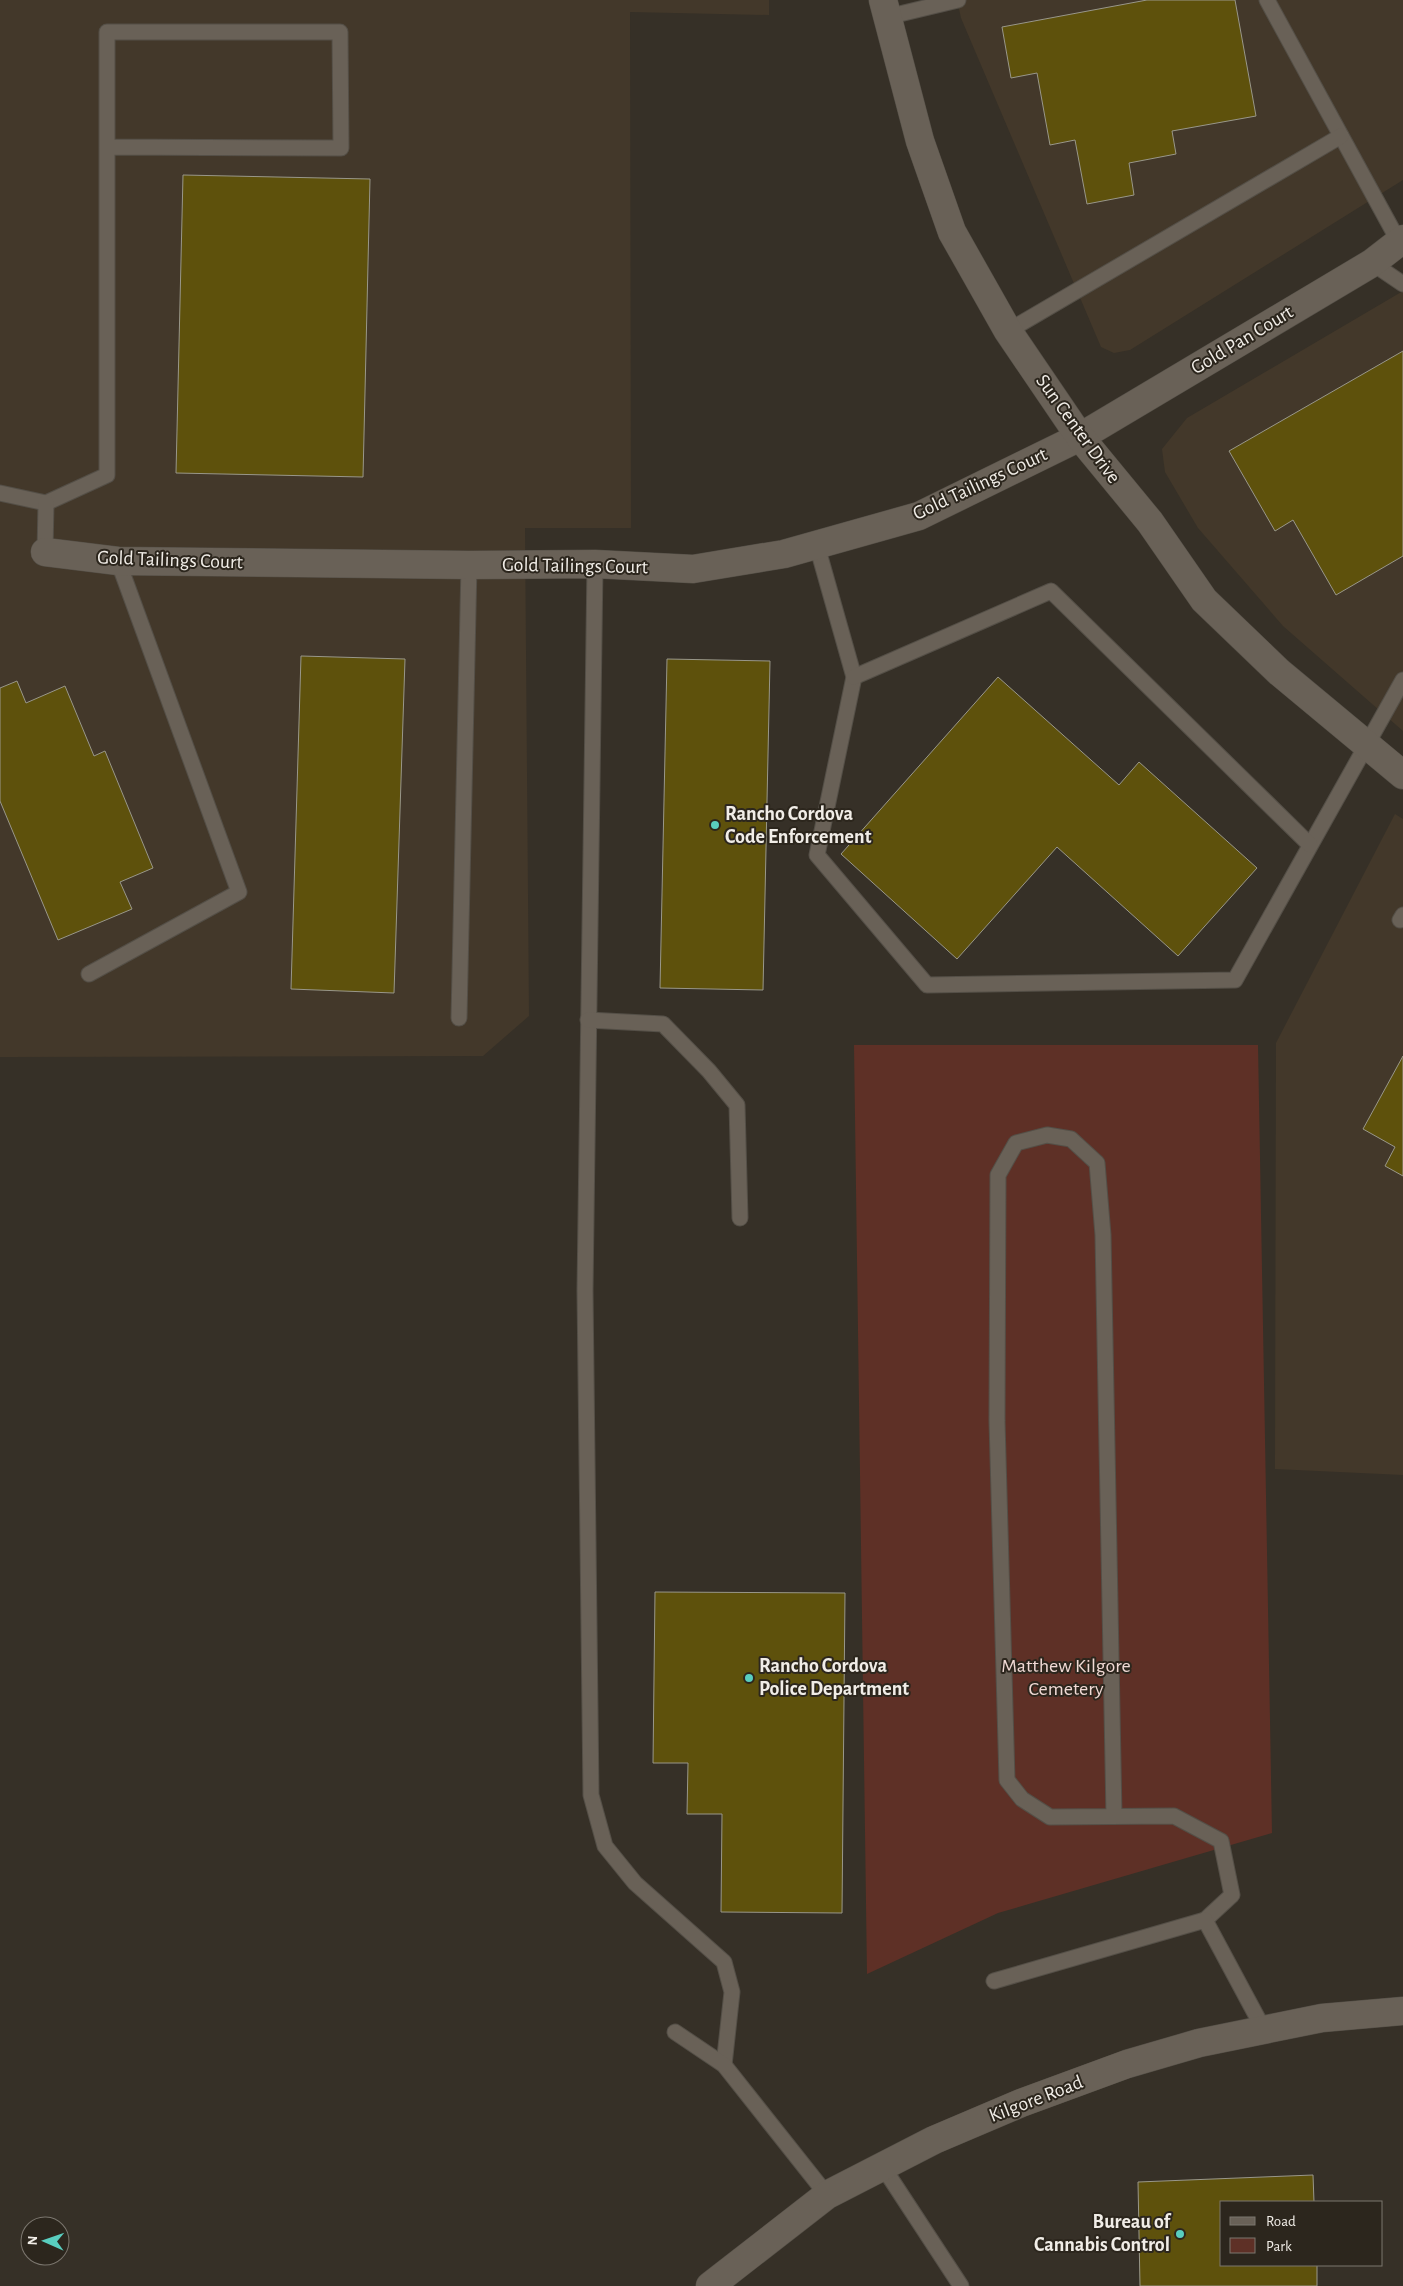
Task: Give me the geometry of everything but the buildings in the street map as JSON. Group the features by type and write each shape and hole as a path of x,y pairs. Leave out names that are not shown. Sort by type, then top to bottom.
{"street":[{"name":"Sun Center Drive","path":"885,8 920,141 952,232 1008,331 1080,437 1150,522 1204,600 1279,672 1403,775"},
{"name":"Gold Pan Court","path":"1080,437 1372,263 1401,241"},
{"name":"Gold Tailings Court","path":"45,552 118,561 469,565 595,564 693,569 817,546 919,516 1080,437"},
{"name":"Kilgore Road","path":"710,2286 827,2195 934,2140 1021,2103 1127,2064 1199,2043 1322,2018 1403,2011"}],"lane":[{"path":"885,8 958,0"},
{"path":"1267,0 1401,241"},
{"path":"0,493 46,503 107,475 107,147 107,32 340,32 341,148 107,147"},
{"path":"1008,331 1341,136"},
{"path":"1372,263 1403,284"},
{"path":"45,552 46,503"},
{"path":"817,546 854,677 817,855 927,984 1235,980 1403,680"},
{"path":"89,974 239,892 118,561"},
{"path":"595,564 585,1301 591,1795 606,1846 634,1883 724,1962 732,1992 724,2065"},
{"path":"459,1018 469,565"},
{"path":"854,677 1051,591 1310,845"},
{"path":"588,1020 663,1024 708,1071 736,1105 740,1218"},
{"path":"994,1981 1205,1920 1232,1895 1221,1841 1174,1816 1050,1817 1022,1799 1007,1780 997,1421 998,1174 1016,1143 1047,1135 1071,1139 1098,1163 1104,1234 1114,1816"},
{"path":"1205,1920 1264,2030"},
{"path":"675,2032 724,2065 827,2195"},
{"path":"883,2167 961,2286"}],"shaded area":[{"path":"0,0 769,0 769,15 630,12 631,528 525,528 529,1016 483,1056 0,1057"},
{"path":"957,0 1403,0 1403,180 1130,350 1114,353 1101,347 961,18"},
{"path":"1403,291 1403,731 1283,626 1198,528 1165,472 1162,449 1187,418"},
{"path":"1395,814 1403,819 1403,1475 1275,1469 1276,1043"}],"green space":[{"name":"Matthew Kilgore Cemetery","path":"854,1045 1258,1045 1272,1833 998,1913 867,1974"}],"place":[{"name":"Rancho Cordova Code Enforcement","path":"715,825"},
{"name":"Rancho Cordova Police Department","path":"749,1678"},
{"name":"Bureau of Cannabis Control","path":"1180,2234"}]}
